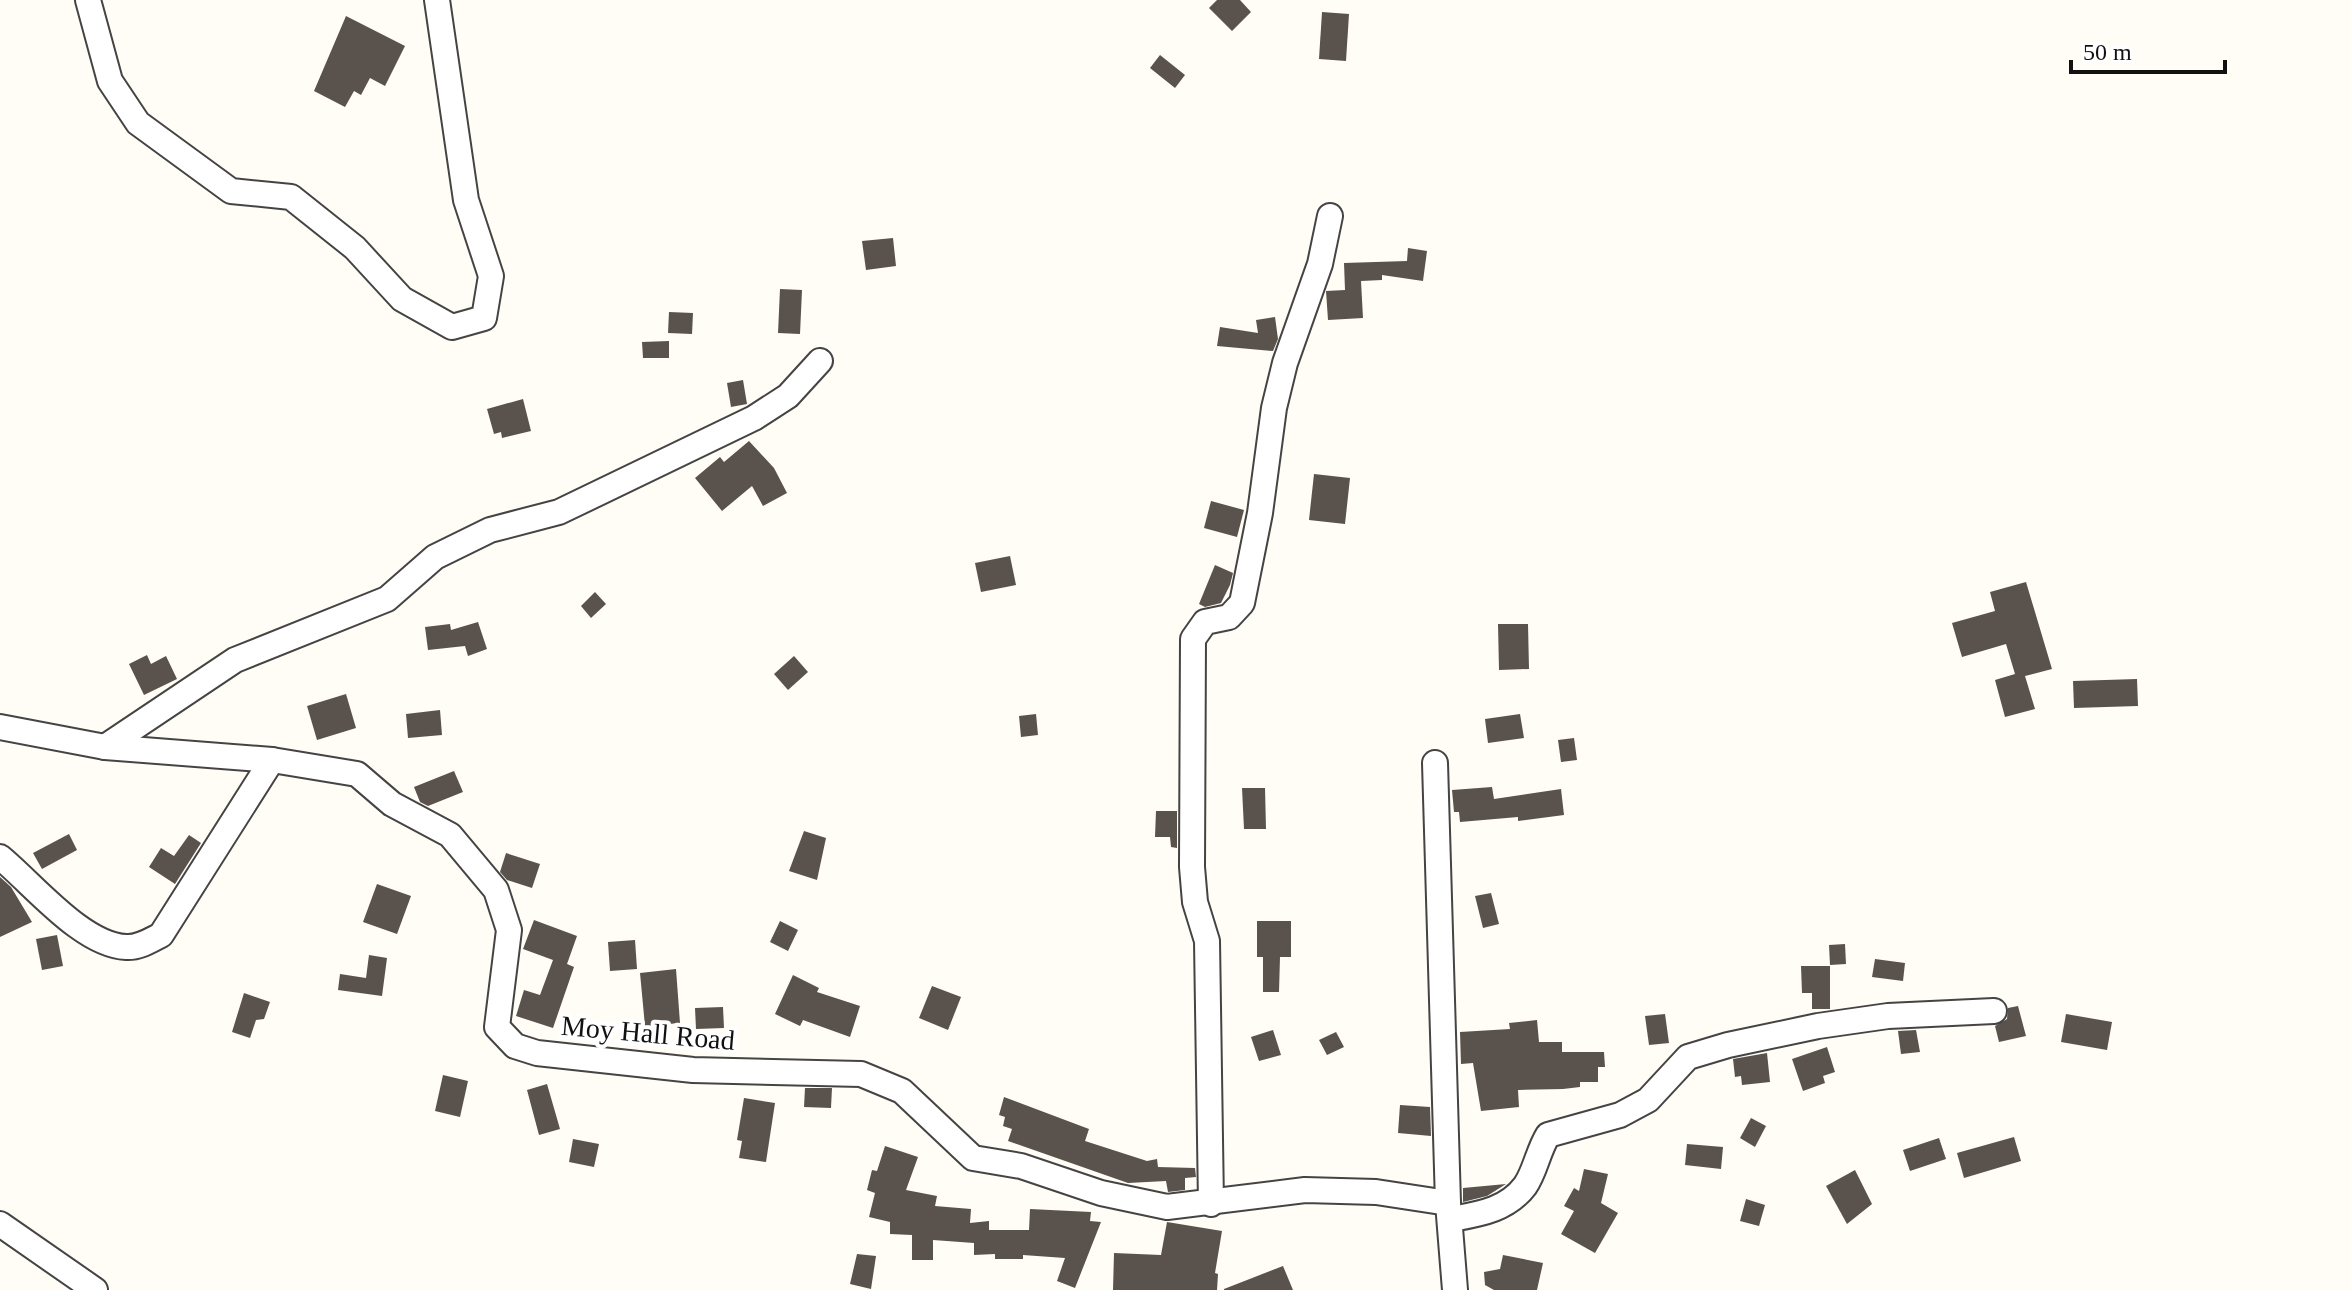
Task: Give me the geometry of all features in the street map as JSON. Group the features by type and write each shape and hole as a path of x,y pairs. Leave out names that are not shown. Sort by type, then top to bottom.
{"street":[{"path":"88,0 110,81 138,123 231,191 291,197 355,248 402,299 452,327 484,318 491,276 466,200 437,0"},
{"path":"1211,1204 1207,941 1195,902 1192,867 1190,691 1193,639 1205,622 1229,617 1242,603 1260,513 1274,408 1285,363 1320,264 1330,216"},
{"path":"105,747 235,660 387,599 435,557 490,530 559,512 754,418 788,396 820,361"},
{"name":"Moy Hall Road","path":"0,727 105,747 272,760 357,774 392,804 450,835 496,890 509,930 497,1027 515,1046 537,1053 693,1070 861,1074 902,1091 973,1158 1021,1166 1101,1193 1167,1207 1211,1204 1305,1190 1376,1192 1450,1211"},
{"path":"0,857 65,916 105,942 126,947 142,945 161,935 272,760"},
{"path":"1435,763 1455,1290"},
{"path":"1450,1211 1487,1213 1510,1200 1526,1185 1548,1135 1620,1115 1648,1100 1688,1057 1818,1026 1926,1012 1994,1011"},
{"path":"0,1224 95,1290"}],"building":[{"path":"1217,0 1240,0 1251,12 1232,31 1209,8"},
{"path":"1322,12 1349,14 1346,61 1319,59"},
{"path":"346,16 405,46 385,86 370,78 361,95 354,91 345,107 314,91"},
{"path":"1160,55 1185,75 1175,88 1150,68"},
{"path":"893,238 896,266 866,270 862,241"},
{"path":"1408,248 1427,251 1423,281 1382,275 1382,280 1361,281 1363,318 1328,320 1326,291 1345,290 1344,263 1407,261"},
{"path":"780,289 802,290 800,334 778,333"},
{"path":"669,312 693,313 692,334 668,333"},
{"path":"1275,317 1278,339 1273,351 1217,346 1220,327 1258,333 1256,320"},
{"path":"669,341 669,358 643,358 642,342"},
{"path":"743,380 747,404 731,407 727,383"},
{"path":"523,399 531,431 502,438 501,432 494,434 487,409"},
{"path":"749,441 774,468 787,493 763,506 752,486 722,511 695,478 720,457 724,462"},
{"path":"1314,474 1350,478 1345,524 1309,520"},
{"path":"1211,501 1244,510 1237,537 1204,528"},
{"path":"1010,556 1016,585 981,592 975,563"},
{"path":"1215,565 1233,573 1221,603 1205,607 1199,604"},
{"path":"2026,582 2052,669 2025,676 2035,709 2005,717 1995,680 2015,674 2006,644 1962,657 1952,623 1995,611 1990,592"},
{"path":"595,592 606,604 591,618 581,606"},
{"path":"478,622 487,649 468,656 465,646 428,650 425,627 450,624 451,630"},
{"path":"1498,624 1528,624 1529,669 1499,670"},
{"path":"147,655 151,664 166,656 177,679 144,695 129,664"},
{"path":"794,656 808,672 788,690 774,674"},
{"path":"2137,679 2138,706 2074,708 2073,681"},
{"path":"346,694 356,728 317,740 307,706"},
{"path":"440,710 442,735 408,738 406,714"},
{"path":"1036,714 1038,735 1021,737 1019,716"},
{"path":"1520,714 1524,738 1488,743 1485,719"},
{"path":"1574,738 1577,760 1561,762 1558,740"},
{"path":"454,771 463,792 428,806 420,802 414,787"},
{"path":"1492,787 1494,799 1561,789 1564,815 1518,821 1518,817 1460,822 1459,812 1454,812 1452,790"},
{"path":"1242,788 1265,788 1266,829 1244,829"},
{"path":"1156,811 1177,811 1177,848 1171,847 1170,837 1155,837"},
{"path":"804,831 826,838 817,880 789,871"},
{"path":"69,834 77,850 42,869 33,853"},
{"path":"189,835 201,843 175,884 149,867 161,848 174,856"},
{"path":"506,853 540,864 532,888 507,880 500,872"},
{"path":"0,877 11,887 32,922 0,937"},
{"path":"377,884 411,896 397,934 363,922"},
{"path":"1491,893 1499,924 1483,928 1475,896"},
{"path":"534,920 577,936 567,964 574,967 553,1028 516,1016 524,990 540,995 553,960 523,949"},
{"path":"780,921 798,930 788,951 770,942"},
{"path":"1257,921 1291,921 1291,957 1280,957 1279,992 1263,992 1263,957 1257,957"},
{"path":"57,935 63,966 42,970 36,939"},
{"path":"635,940 637,969 610,971 608,942"},
{"path":"1845,944 1846,964 1830,965 1829,945"},
{"path":"369,955 387,958 382,996 338,990 340,974 366,978"},
{"path":"1875,959 1905,963 1903,981 1872,977"},
{"path":"1801,966 1830,966 1830,1009 1812,1009 1812,993 1802,993"},
{"path":"676,969 680,1023 645,1026 640,973"},
{"path":"793,975 819,988 817,992 860,1006 850,1037 803,1020 800,1026 775,1014"},
{"path":"932,986 961,997 948,1030 919,1018"},
{"path":"244,993 270,1002 264,1019 256,1020 250,1038 232,1032"},
{"path":"2018,1006 2026,1036 1999,1042 1995,1026 2007,1019 2008,1008"},
{"path":"723,1007 724,1028 696,1029 695,1008"},
{"path":"1665,1014 1669,1043 1649,1045 1645,1016"},
{"path":"2066,1014 2112,1022 2107,1050 2061,1042"},
{"path":"1537,1020 1539,1042 1562,1042 1562,1052 1604,1052 1605,1067 1598,1067 1598,1082 1580,1082 1580,1087 1563,1089 1518,1090 1519,1107 1481,1111 1473,1063 1461,1064 1460,1032 1510,1029 1509,1023"},
{"path":"1273,1030 1281,1055 1259,1061 1251,1037"},
{"path":"1916,1030 1920,1052 1901,1054 1898,1031"},
{"path":"1336,1032 1344,1047 1327,1055 1319,1040"},
{"path":"1827,1047 1835,1072 1823,1076 1825,1083 1803,1091 1792,1059"},
{"path":"1767,1053 1770,1082 1742,1085 1741,1076 1735,1077 1733,1059"},
{"path":"443,1075 468,1081 460,1117 435,1111"},
{"path":"547,1084 560,1129 539,1135 527,1090"},
{"path":"805,1088 832,1088 831,1108 804,1107"},
{"path":"1004,1097 1089,1129 1085,1141 1147,1161 1157,1159 1158,1167 1195,1168 1196,1177 1185,1178 1185,1190 1168,1192 1166,1181 1128,1183 1008,1141 1012,1129 1003,1126 1005,1117 999,1115"},
{"path":"744,1098 775,1103 766,1162 739,1158 742,1141 737,1140"},
{"path":"1400,1105 1430,1107 1431,1136 1398,1133"},
{"path":"1751,1118 1766,1126 1755,1147 1740,1138"},
{"path":"2014,1137 2021,1161 1964,1178 1957,1153"},
{"path":"1939,1138 1946,1159 1910,1171 1903,1150"},
{"path":"573,1139 599,1144 594,1167 569,1162"},
{"path":"1687,1144 1723,1147 1721,1169 1685,1165"},
{"path":"885,1146 918,1157 906,1190 937,1196 935,1206 971,1209 970,1223 989,1221 989,1230 1029,1230 1030,1209 1091,1212 1090,1221 1101,1222 1075,1288 1057,1281 1065,1258 1023,1255 1023,1259 995,1259 995,1254 974,1255 974,1243 933,1240 933,1260 912,1260 912,1235 890,1234 890,1222 869,1217 875,1193 867,1190 872,1170 877,1171"},
{"path":"1584,1169 1608,1174 1601,1203 1618,1213 1595,1253 1561,1234 1574,1211 1564,1206 1574,1188 1579,1191"},
{"path":"1855,1170 1872,1204 1847,1224 1826,1186"},
{"path":"1506,1184 1487,1196 1463,1202 1463,1188"},
{"path":"1746,1199 1765,1205 1759,1226 1740,1221"},
{"path":"1167,1222 1222,1231 1215,1273 1218,1274 1217,1290 1113,1290 1114,1253 1161,1255"},
{"path":"857,1254 876,1256 871,1289 850,1284"},
{"path":"1503,1255 1543,1263 1537,1290 1494,1290 1485,1285 1484,1272 1500,1269"},
{"path":"1283,1266 1293,1290 1224,1290 1224,1289"}]}
